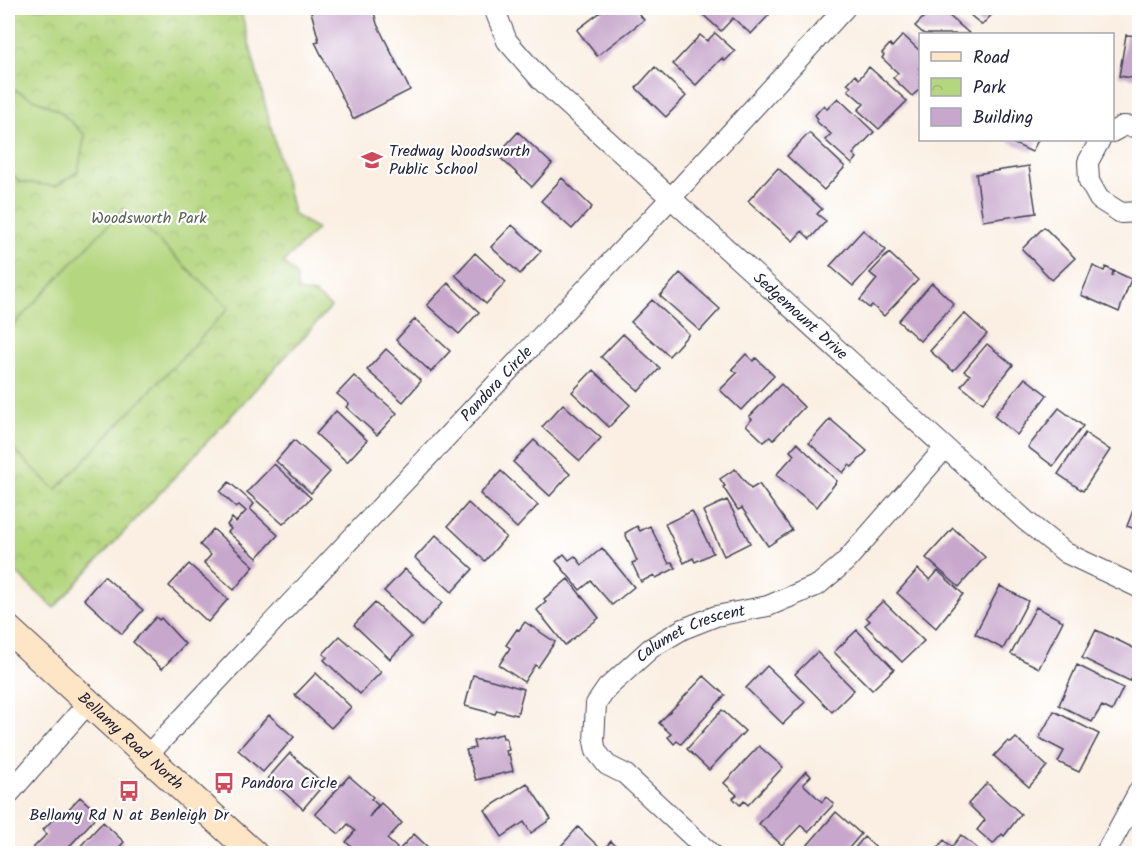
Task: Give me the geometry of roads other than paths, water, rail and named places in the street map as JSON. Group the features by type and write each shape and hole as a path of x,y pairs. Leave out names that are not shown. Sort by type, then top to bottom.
{"street":[{"name":"Sedgemount Drive","path":"494,8 507,41 522,60 670,199 944,449 1066,553 1123,583 1140,588"},
{"name":"Pandora Circle","path":"146,757 670,199 845,8"},
{"path":"1114,131 1123,126 1140,128"},
{"path":"1099,141 1088,162 1089,181 1099,199 1121,213 1140,212"},
{"name":"Calumet Crescent","path":"711,854 625,774 607,765 596,751 594,741 596,704 607,688 651,648 683,629 716,616 768,606 818,585 844,562 944,449"},
{"name":"Bellamy Road North","path":"8,630 254,854"},
{"path":"8,795 88,703"},
{"path":"1106,854 1140,789"}],"place":[{"name":"Tredway Woodsworth Public School","path":"372,160"},
{"name":"Pandora Circle","path":"224,783"},
{"name":"Bellamy Rd N at Benleigh Dr","path":"129,791"}],"park label":[{"name":"Woodsworth Park","path":"149,218"}]}
